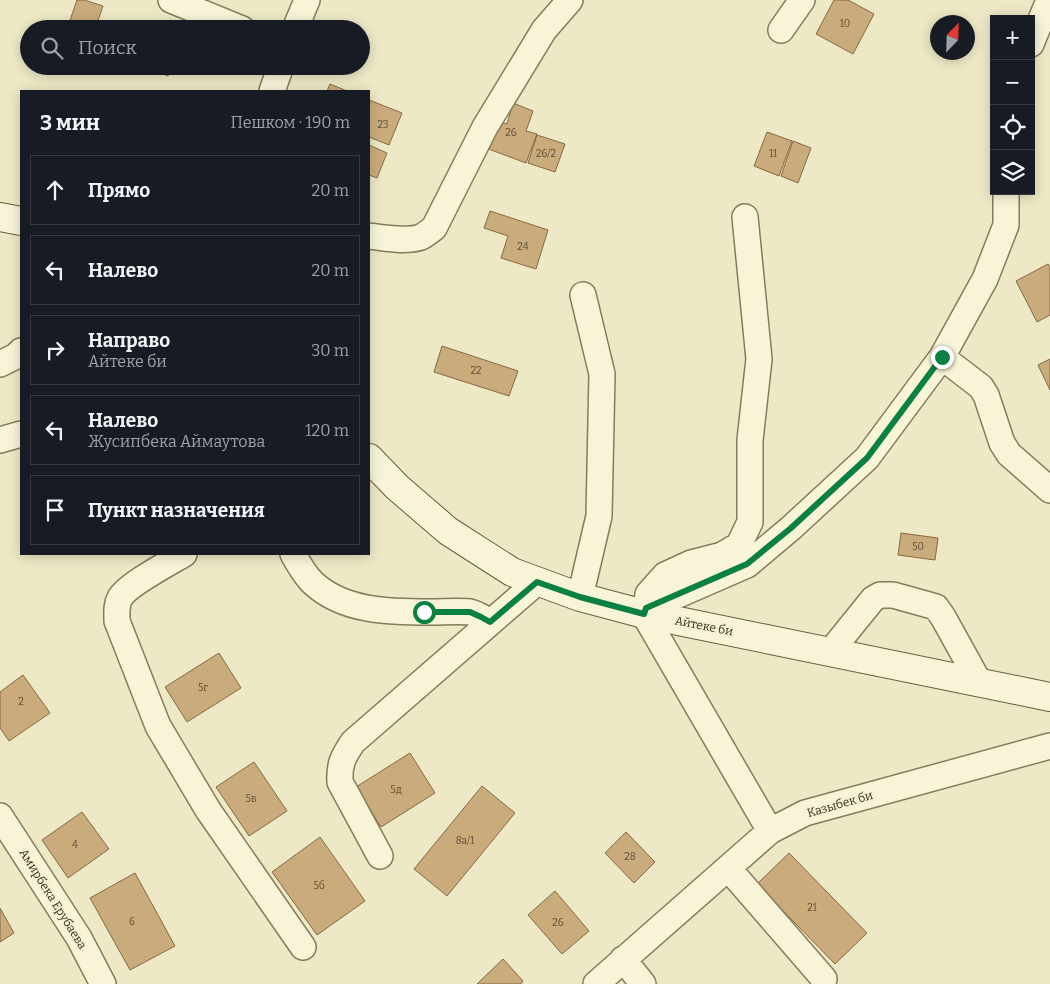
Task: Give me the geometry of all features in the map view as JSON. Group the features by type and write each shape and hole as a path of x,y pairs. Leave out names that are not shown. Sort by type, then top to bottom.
{"street":[{"path":"171,0 220,20"},
{"path":"298,20 306,0"},
{"path":"370,236 386,239 422,237 434,228 485,127 544,30 570,0"},
{"path":"781,30 802,0"},
{"path":"1035,34 1049,0"},
{"path":"272,90 278,75"},
{"path":"645,611 747,564 791,528 867,458 942,357 985,279 1006,225 1006,195"},
{"path":"0,217 20,221"},
{"path":"745,217 759,359 750,440 750,522 740,545 722,555 691,563 666,575 648,594 645,611 770,831"},
{"path":"580,597 599,516 602,374 583,295"},
{"path":"0,364 20,352"},
{"path":"942,357 981,387 986,395 1002,443 1009,454 1050,490"},
{"path":"0,440 20,434"},
{"name":"Айтеке би","path":"370,459 397,488 448,531 512,572 580,597 1050,696"},
{"path":"182,555 129,587 121,596 117,606 117,621 158,726 208,810 303,947"},
{"path":"293,555 312,582 328,594 350,604 378,610 470,612 490,622"},
{"path":"380,856 340,782 340,771 344,756 353,742 537,582"},
{"path":"831,651 872,599 880,595 893,596 936,607 943,616 979,682"},
{"name":"Казыбек би","path":"596,984 770,831 805,813 1050,746"},
{"name":"Амирбека Ерубаева","path":"0,816 79,938 103,984"},
{"path":"728,868 824,979"},
{"path":"623,959 644,984"}],"building":[{"path":"77,0 84,0 103,6 98,20 70,20"},
{"path":"834,0 848,0 874,14 853,54 816,34"},
{"path":"330,84 345,90 327,90"},
{"path":"370,100 402,113 389,145 370,137"},
{"path":"513,103 533,111 526,131 537,134 526,163 486,148 496,120 507,124"},
{"path":"767,132 792,141 779,176 754,166"},
{"path":"537,135 565,144 555,172 528,163"},
{"path":"793,141 811,148 798,183 781,176"},
{"path":"370,145 387,153 377,178 370,175"},
{"path":"490,211 548,230 536,269 501,258 508,236 484,228"},
{"path":"1048,264 1050,267 1050,315 1037,322 1016,281"},
{"path":"442,346 518,371 509,396 434,372"},
{"path":"1050,359 1050,390 1038,365"},
{"path":"901,533 938,538 935,560 898,555"},
{"path":"219,653 241,688 187,722 165,687"},
{"path":"23,675 50,713 9,741 0,728 0,692"},
{"path":"410,753 435,793 381,827 356,787"},
{"path":"254,762 287,811 249,836 216,787"},
{"path":"482,786 515,813 447,896 414,869"},
{"path":"82,812 109,849 68,878 42,840"},
{"path":"626,832 655,862 634,883 605,853"},
{"path":"320,837 365,901 317,935 272,872"},
{"path":"789,853 867,933 835,964 757,884"},
{"path":"135,873 175,946 130,970 90,898"},
{"path":"555,891 589,931 562,954 528,915"},
{"path":"0,908 14,933 0,942"},
{"path":"503,959 523,981 521,984 477,984"}],"route":[{"path":"424,612 470,612 490,622 537,582 580,597 644,614 646,608 747,564 791,528 867,458 942,357"}]}
